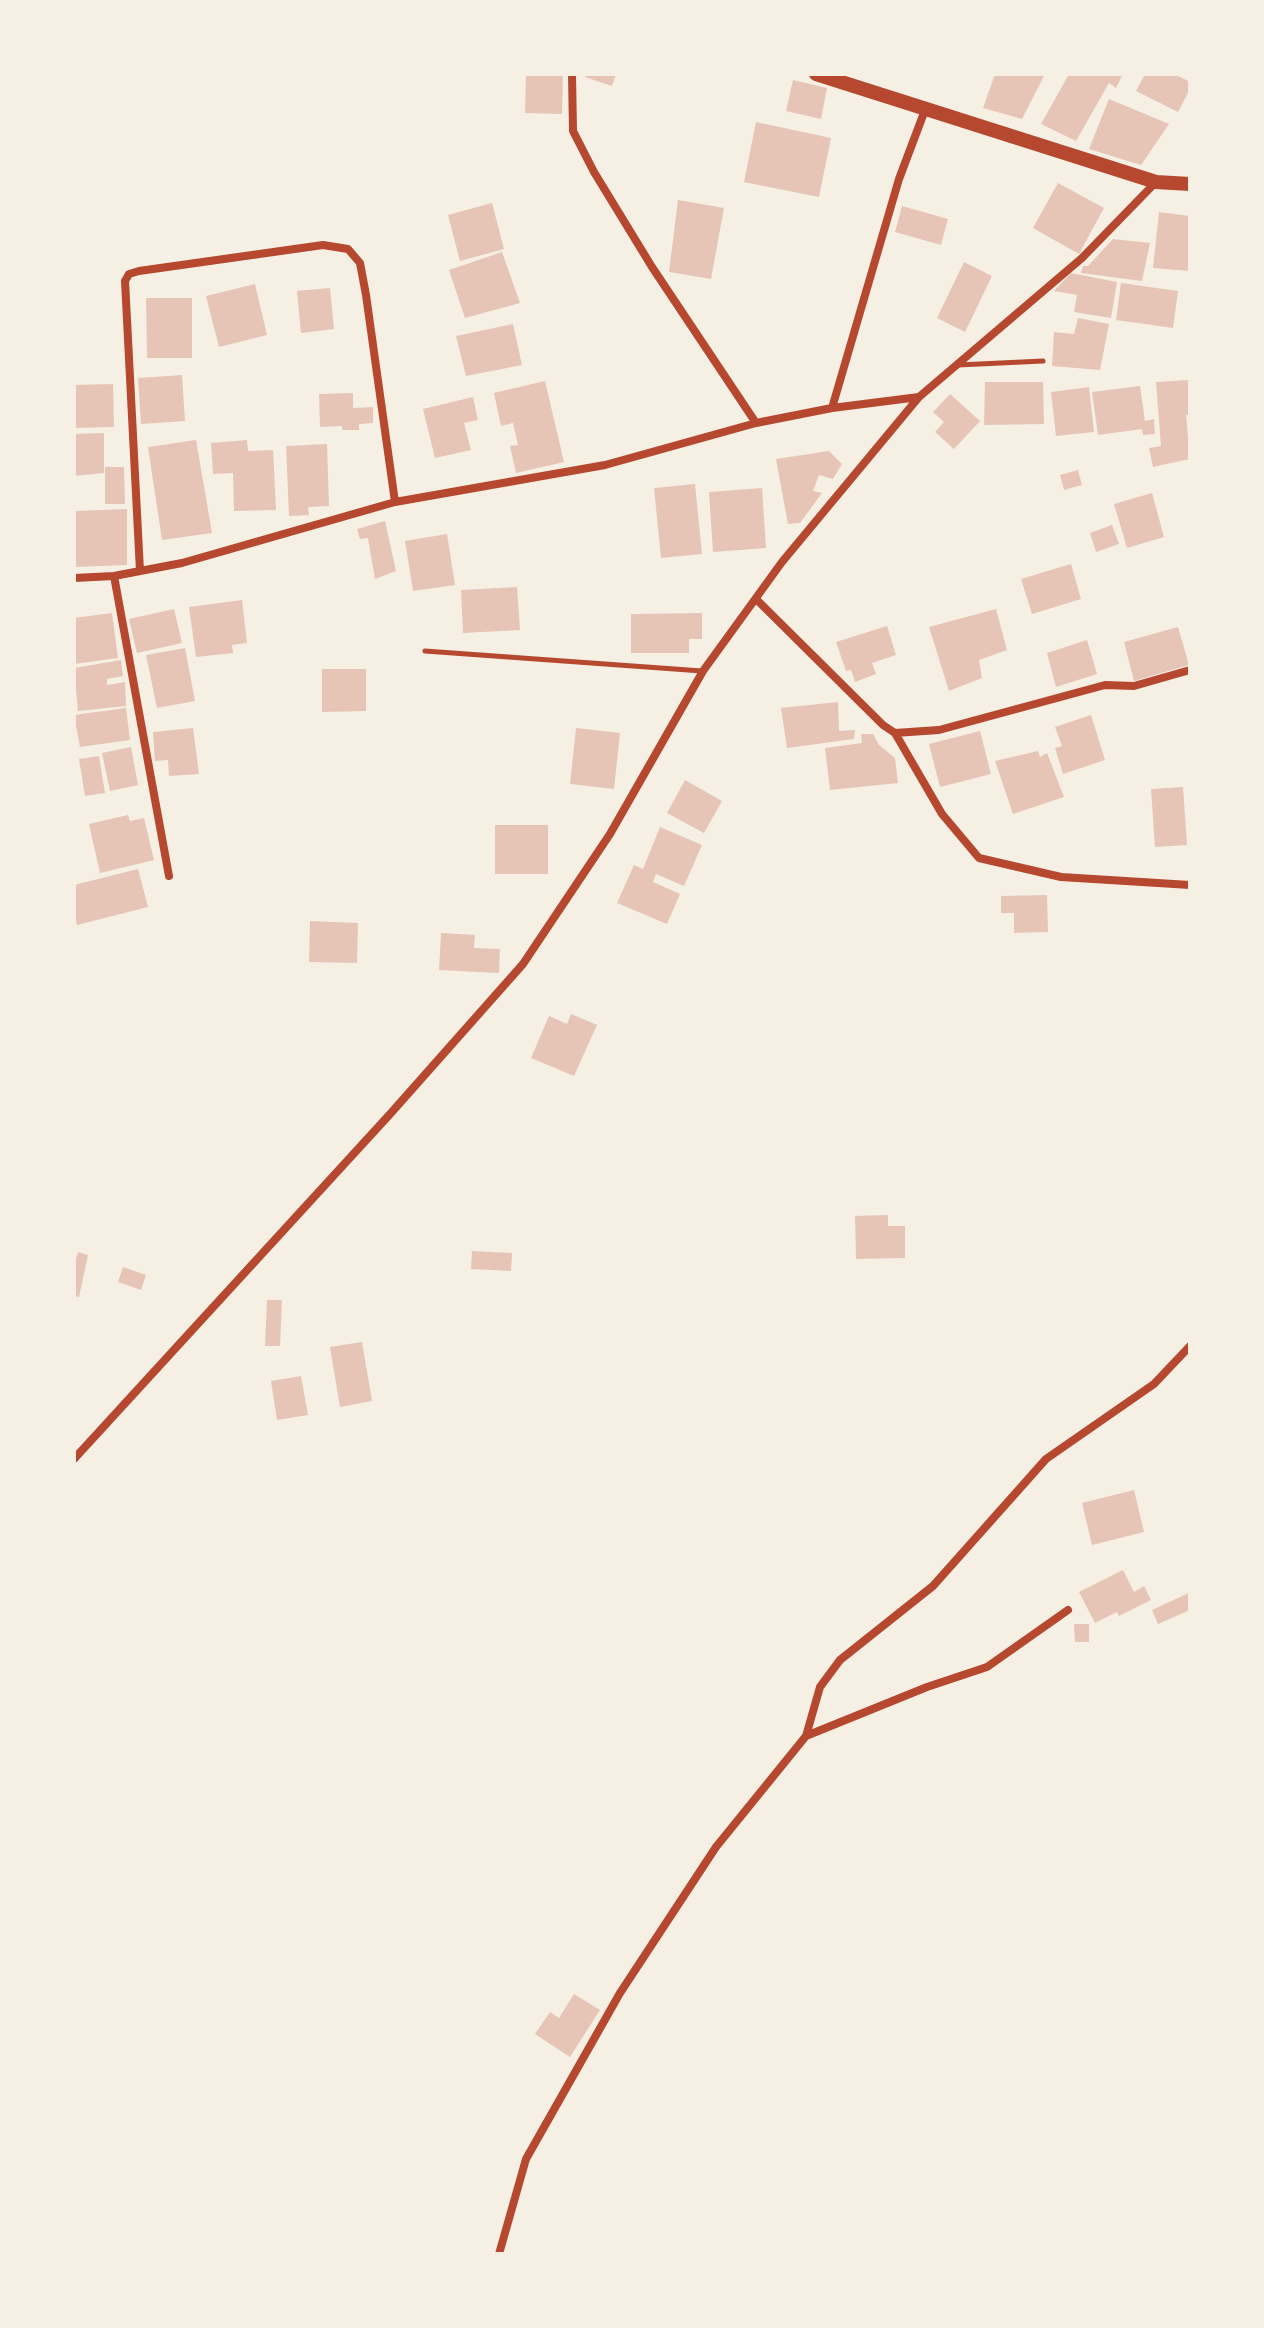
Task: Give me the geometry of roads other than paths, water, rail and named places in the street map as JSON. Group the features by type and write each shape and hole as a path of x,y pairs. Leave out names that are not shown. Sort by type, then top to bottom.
{"street":[{"path":"572,74 573,131 594,172 652,267 756,423"},
{"path":"816,74 1156,182 1190,184"},
{"path":"832,408 899,179 925,110"},
{"path":"74,1459 523,964 610,834 703,671 782,562 919,397 1082,258 1156,182"},
{"path":"140,571 125,281 129,274 139,271 323,245 348,249 360,263 366,295 395,502"},
{"path":"74,578 114,576 182,563 395,502 605,465 756,423 832,408 919,397"},
{"path":"114,576 169,876"},
{"path":"756,599 883,725 895,733 942,814 979,858 1061,877 1190,885"},
{"path":"895,733 939,730 1105,685 1134,686 1190,670"},
{"path":"499,2254 526,2159 620,1993 716,1847 806,1736 820,1687 840,1660 933,1586 1046,1459 1154,1384 1190,1346"},
{"path":"806,1736 927,1687 987,1667 1068,1610"}],"lane":[{"path":"957,365 1043,361"},
{"path":"425,651 703,671"}]}
